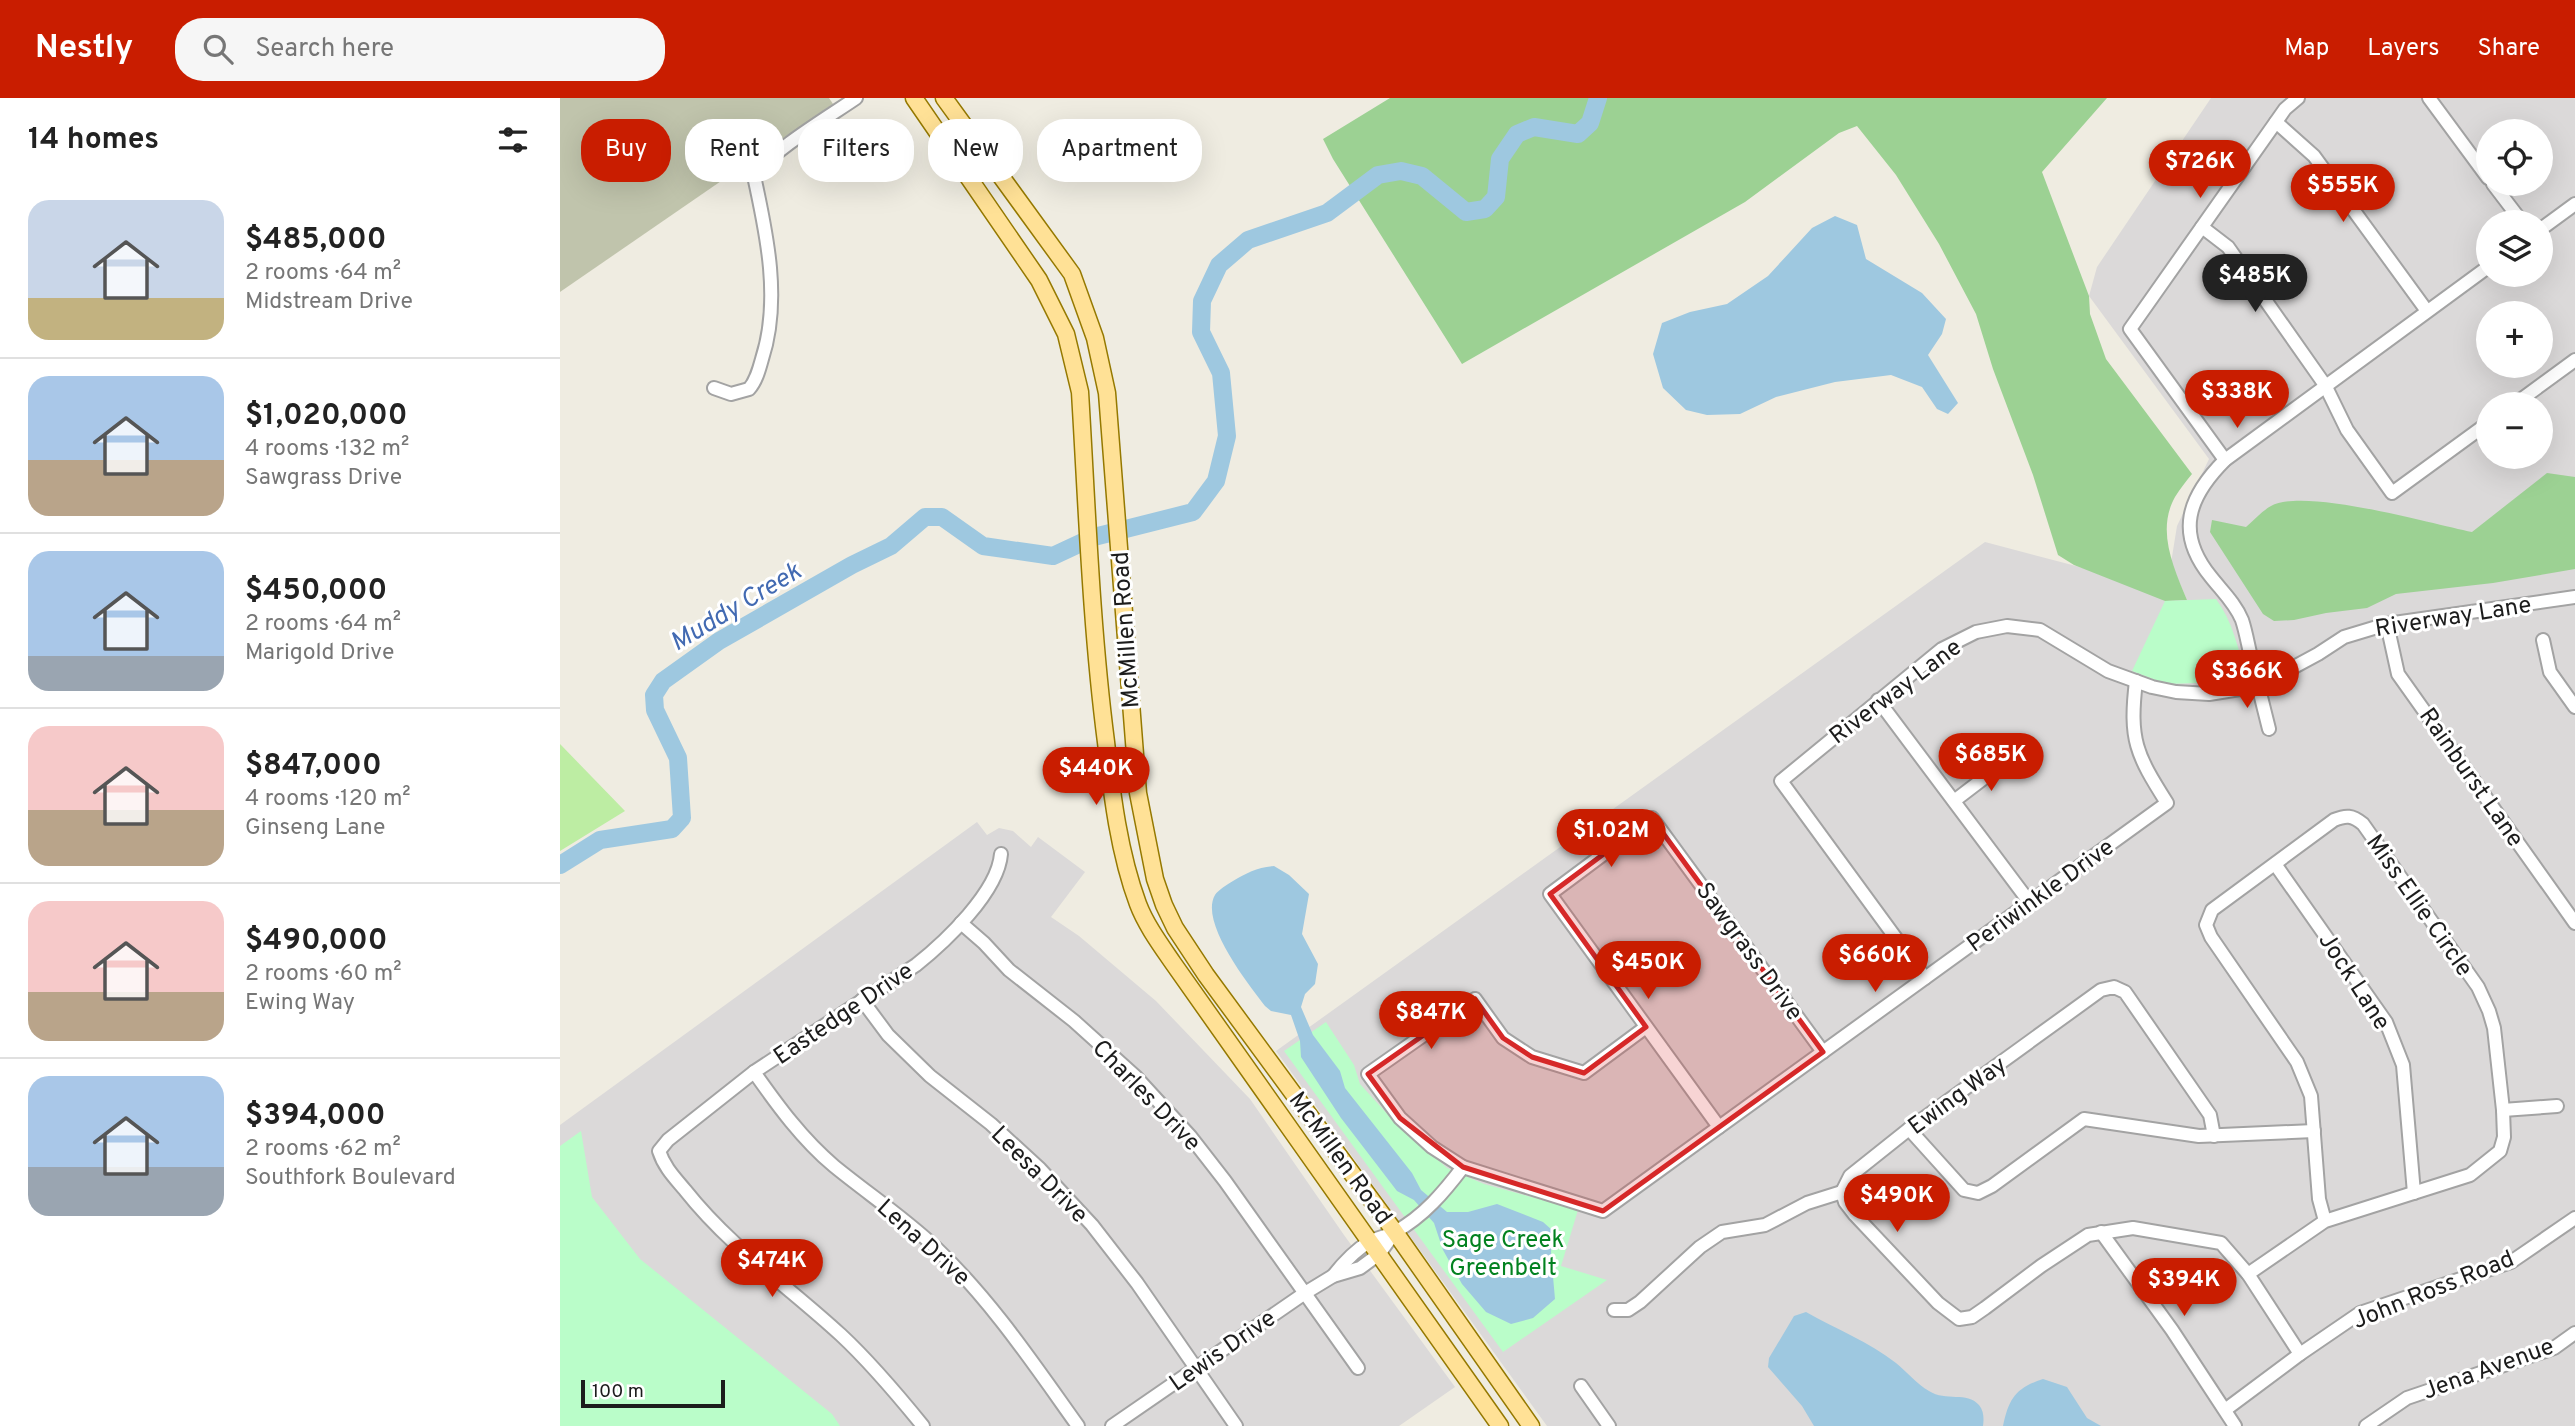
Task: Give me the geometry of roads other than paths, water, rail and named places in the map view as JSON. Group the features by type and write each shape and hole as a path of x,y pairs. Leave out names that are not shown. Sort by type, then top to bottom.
{"main road":[{"name":"McMillen Road","path":"914,98 1039,280 1066,334 1075,366 1080,391 1101,706 1119,826 1138,904 1172,963 1500,1426"},
{"name":"McMillen Road","path":"944,98 1072,274 1095,338 1107,393 1138,793 1155,879 1175,928 1214,986 1395,1232 1531,1426"}],"street":[{"path":"714,388 731,394 749,389 768,342 771,269 754,176 760,168 790,145 856,98"},
{"path":"2225,460 2130,329 2285,109 2298,98"},
{"path":"2429,98 2476,162"},
{"path":"2276,122 2314,156 2427,311"},
{"path":"2502,196 2513,210"},
{"path":"2553,220 2575,204"},
{"path":"2202,227 2228,247 2326,385 2347,430 2392,493 2476,432"},
{"path":"2269,729 2242,621 2230,598 2209,575 2194,550 2189,526 2195,496 2225,460 2476,276"},
{"path":"2531,392 2575,360"},
{"name":"Riverway Lane","path":"1925,978 1781,780 1942,649 1976,632 2007,626 2040,630 2108,671 2176,692 2209,694 2240,689 2281,674 2344,637 2387,624 2575,597"},
{"name":"Rainburst Lane","path":"2387,624 2398,674 2575,923"},
{"path":"2543,640 2550,672 2575,707"},
{"name":"Periwinkle Drive","path":"1463,1167 1603,1211 2167,803 2145,768 2136,743 2132,717 2136,681"},
{"path":"1878,700 2029,903"},
{"path":"1954,801 2009,759"},
{"name":"Miss Ellie Circle","path":"2249,1274 2325,1221 2470,1175 2500,1151 2504,1138 2494,1028 2478,987 2363,824 2355,817 2345,815 2334,820 2212,910 2206,925 2211,937 2297,1062 2311,1096 2319,1199 2325,1221"},
{"name":"Sawgrass Drive","path":"1646,1027 1550,894 1652,818 1823,1052"},
{"name":"Eastedge Drive","path":"923,1426 883,1376 848,1342 734,1244 707,1216 663,1163 659,1151 668,1140 754,1072 916,965 961,923 993,881 1000,866 1001,854"},
{"name":"Jock Lane","path":"2275,864 2386,1023 2403,1065 2413,1193"},
{"name":"Charles Drive","path":"961,923 1009,970 1074,1021 1136,1077 1190,1136 1226,1181 1358,1368"},
{"name":"Ewing Way","path":"1842,1192 1850,1176 1909,1129 2101,990 2114,987 2125,992 2210,1115 2214,1136"},
{"path":"1463,1167 1432,1147 1400,1118 1368,1074 1475,999 1503,1038 1513,1045 1532,1057 1584,1073 1646,1027 1719,1127"},
{"name":"Leesa Drive","path":"862,1000 888,1035 930,1076 991,1124 1040,1169 1092,1225 1137,1283 1236,1426"},
{"name":"Lena Drive","path":"754,1072 788,1120 832,1164 933,1245 975,1288 1012,1332 1078,1426"},
{"path":"2503,1110 2557,1106"},
{"path":"1909,1129 1964,1190 1978,1192 1992,1186 2084,1119 2214,1136 2314,1131"},
{"name":"Lewis Drive","path":"1112,1426 1333,1276 1349,1256 1375,1248 1416,1218 1440,1198 1463,1167"},
{"path":"1614,1310 1628,1310 1640,1302 1700,1247 1722,1232 1765,1225 1807,1203 1842,1192 1845,1202 1855,1215 1938,1303 1959,1319 1972,1317 2088,1235 2133,1228 2221,1243 2249,1274 2300,1354"},
{"name":"John Ross Road","path":"2225,1410 2300,1354 2360,1314 2511,1262 2575,1218"},
{"path":"2101,1233 2172,1330 2235,1426"},
{"name":"Jena Avenue","path":"2366,1426 2407,1398 2554,1348 2575,1333"},
{"path":"1581,1386 1609,1426"}],"water":[{"path":"1835,216 1857,225 1866,259 1922,293 1946,319 1942,334 1928,355 1958,403 1948,414 1937,409 1922,387 1891,375 1835,382 1776,397 1740,414 1707,415 1686,410 1663,388 1653,354 1662,323 1690,312 1727,304 1768,276 1812,228"},
{"path":"1274,866 1289,875 1309,894 1302,934 1318,964 1315,984 1305,994 1301,1007 1313,1035 1340,1071 1345,1088 1412,1173 1421,1190 1447,1212 1468,1212 1497,1204 1543,1222 1552,1230 1555,1299 1533,1318 1511,1324 1486,1312 1462,1284 1443,1250 1434,1223 1414,1200 1397,1191 1341,1118 1301,1057 1300,1041 1291,1015 1271,1011 1265,1006 1228,953 1214,921 1212,907 1215,895 1247,873"},
{"path":"1806,1312 1886,1355 1929,1391 1974,1401 1982,1410 1983,1426 1814,1426 1802,1406 1768,1367 1769,1358 1794,1316"},
{"path":"2043,1379 2067,1387 2087,1418 2101,1426 2003,1426 2015,1395 2026,1386"}],"waterway":[{"name":"Muddy Creek","path":"1094,537 1193,512 1216,481 1227,436 1221,373 1201,332 1202,301 1219,265 1248,240 1327,213 1378,175 1401,171 1422,176 1466,212 1485,209 1496,197 1500,159 1517,134 1534,127 1578,134 1590,123 1598,98"},
{"name":"Muddy Creek","path":"560,865 600,840 672,829 682,818 678,758 655,710 654,695 663,681 719,641 852,565 891,546 925,517 942,517 983,546 1053,556 1083,542"}],"park label":[{"name":"Sage Creek Greenbelt","path":"1503,1253"}]}
